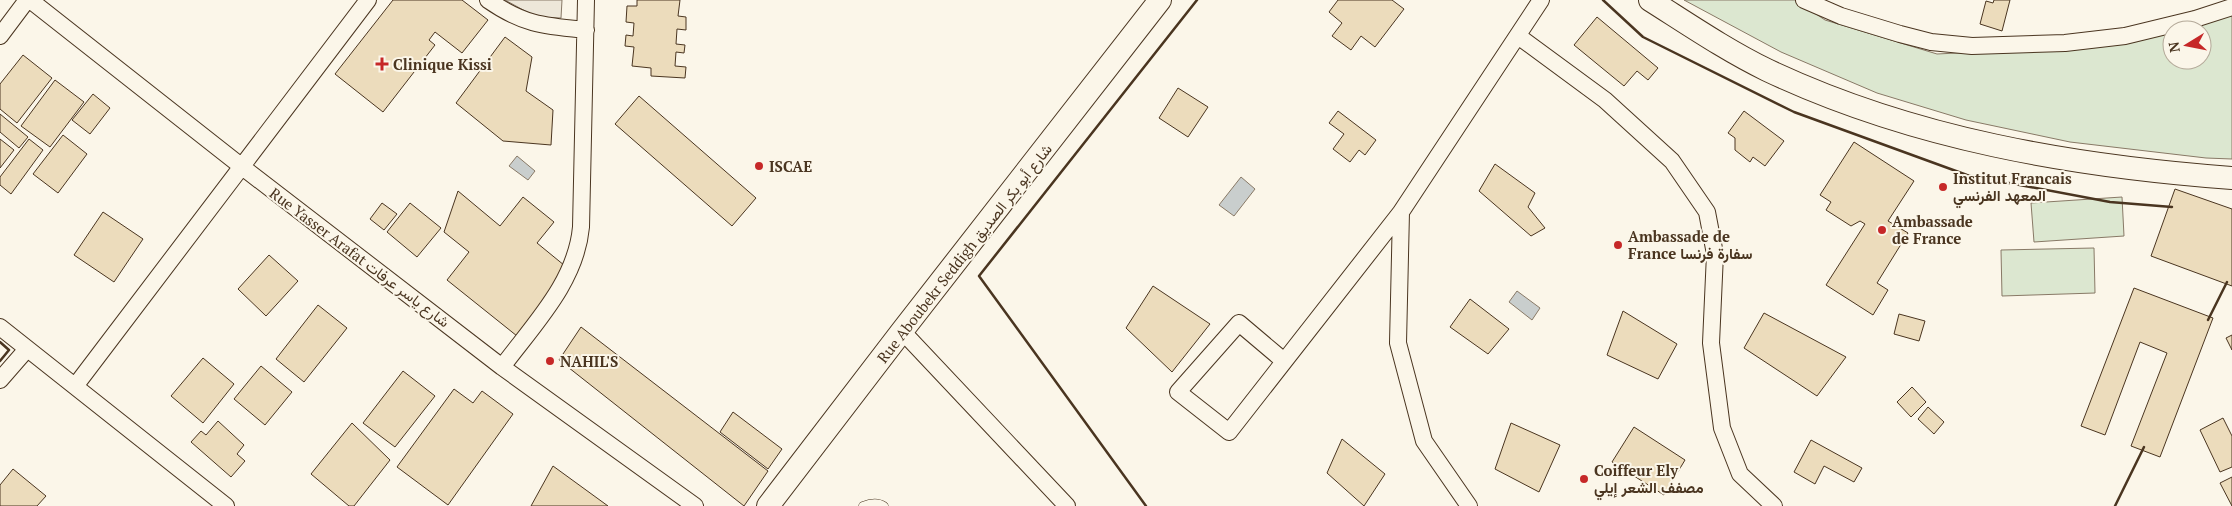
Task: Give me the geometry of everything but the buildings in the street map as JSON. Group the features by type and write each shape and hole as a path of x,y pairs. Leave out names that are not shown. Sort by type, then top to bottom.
{"street":[{"path":"0,36 28,0"},
{"name":"Rue Yasser Arafat شارع ياسر عرفات","path":"28,0 502,367 695,506"},
{"path":"76,385 368,0"},
{"path":"488,0 521,20 541,26 586,30"},
{"path":"502,367 563,285 576,256 581,227 586,0"},
{"name":"Rue Aboubekr Seddigh شارع أبو بكر الصديق","path":"768,506 1160,0"},
{"path":"1284,361 1239,323 1178,392 1229,432 1402,212 1541,0"},
{"path":"1650,0 1766,69 1870,111 1959,138 2049,158 2153,172 2232,178"},
{"path":"1804,0 1841,16 1900,34 1931,42 1972,46 2065,43 2125,36 2195,19 2232,7"},
{"path":"1518,36 1605,100 1672,161 1708,212 1715,254 1711,343 1722,428 1740,474 1774,506"},
{"path":"1402,212 1398,343 1424,441 1469,506"},
{"path":"0,327 76,385 226,506"},
{"path":"902,331 1067,506"},
{"path":"0,380 27,348"}],"lane":[{"path":"863,506 880,504 884,506"}],"green space":[{"path":"1684,0 1795,0 1825,20 1937,54 2096,46 2162,30 2162,70 2212,70 2212,20 2206,20 2232,14 2232,159 2206,158 2070,142 1966,120 1877,93 1781,52"},
{"path":"2122,197 2124,236 2034,242 2031,203"},
{"path":"2094,248 2095,293 2002,296 2001,250"}],"shaded area":[{"path":"505,0 562,0 561,18 536,17"},
{"path":"517,156 535,171 528,180 509,166"},
{"path":"1241,177 1255,189 1234,216 1219,205"},
{"path":"1517,291 1540,308 1532,320 1509,302"}],"wall":[{"path":"1146,506 979,276 1197,0"},
{"path":"1603,0 1643,37 1794,112 1967,175 2110,202 2172,207"},
{"path":"2208,320 2227,282"},
{"path":"0,342 9,350 0,361"},
{"path":"2115,506 2144,447"}],"place":[{"name":"Clinique Kissi","path":"382,64"},
{"name":"ISCAE","path":"759,166"},
{"name":"Institut Francais المعهد الفرنسي","path":"1943,187"},
{"name":"Ambassade de France","path":"1882,230"},
{"name":"Ambassade de France سفارة فرنسا","path":"1618,245"},
{"name":"NAHIL'S","path":"550,361"},
{"name":"Coiffeur Ely مصفف الشعر إيلي","path":"1584,479"}]}
